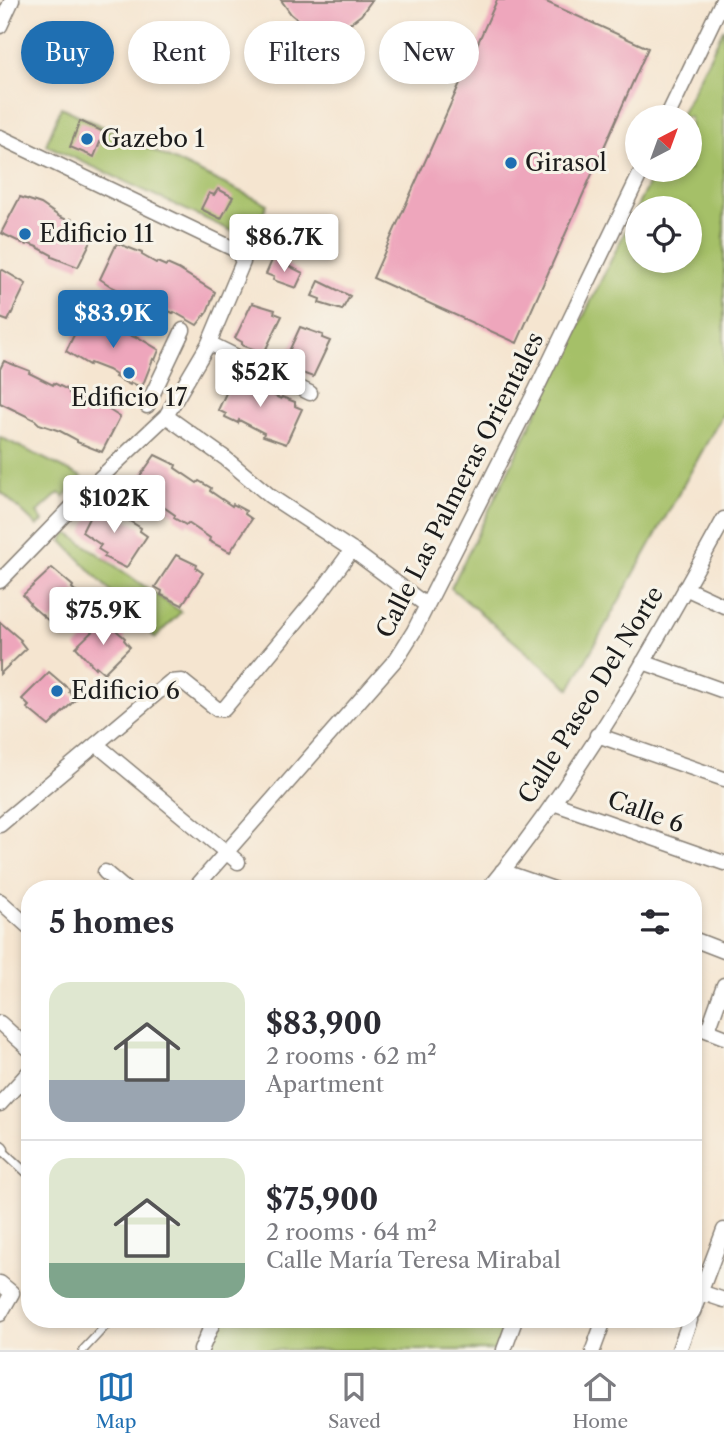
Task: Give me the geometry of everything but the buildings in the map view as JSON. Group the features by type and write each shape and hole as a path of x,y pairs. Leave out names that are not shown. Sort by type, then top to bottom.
{"street":[{"path":"0,26 12,0"},
{"path":"673,105 723,0"},
{"path":"0,137 238,251 243,262 209,343 166,416 97,480 0,582"},
{"name":"Calle Las Palmeras Orientales","path":"205,880 232,858 397,658 536,390 636,182"},
{"path":"147,407 183,330"},
{"path":"209,343 310,393"},
{"path":"166,416 225,458 270,496 352,550 426,605"},
{"name":"Calle Paseo Del Norte","path":"495,880 553,803 597,735 643,662 723,522"},
{"path":"0,825 170,682 182,681 217,709 224,709 321,592 352,550"},
{"path":"685,588 724,606"},
{"path":"643,662 724,691"},
{"path":"597,735 724,779"},
{"path":"96,744 232,858"},
{"name":"Calle 6","path":"553,803 724,863"},
{"path":"502,871 528,880"},
{"path":"106,872 115,880"},
{"path":"0,901 21,920"},
{"path":"702,942 724,951"},
{"path":"708,1030 724,985"},
{"path":"0,1024 21,1042"},
{"path":"702,1028 724,1037"},
{"path":"0,1104 21,1081"},
{"path":"702,1287 724,1230"},
{"path":"0,1283 12,1293 0,1314"},
{"path":"702,1293 724,1300"},
{"path":"201,1350 211,1328"},
{"path":"504,1350 513,1328"},
{"path":"593,1350 601,1328"},
{"path":"679,1350 687,1328"}],"lane":[{"path":"1,1149 21,1167"},
{"path":"83,1350 104,1328"}],"green space":[{"path":"724,28 724,412 570,689 451,588 625,231 625,273 702,273 702,196 642,196 649,182 702,182 702,105 686,105"},
{"path":"61,107 267,204 251,240 46,145"},
{"path":"0,437 82,477 64,497 59,493 37,513 43,521 37,526 0,491"},
{"path":"68,533 181,612 155,638 62,541"},
{"path":"216,1328 507,1328 500,1350 205,1350"}],"place":[{"name":"Gazebo 1","path":"87,139"},
{"name":"Girasol","path":"511,163"},
{"name":"Edificio 11","path":"25,234"},
{"name":"Edificio 17","path":"129,373"},
{"name":"Edificio 6","path":"57,691"}]}
